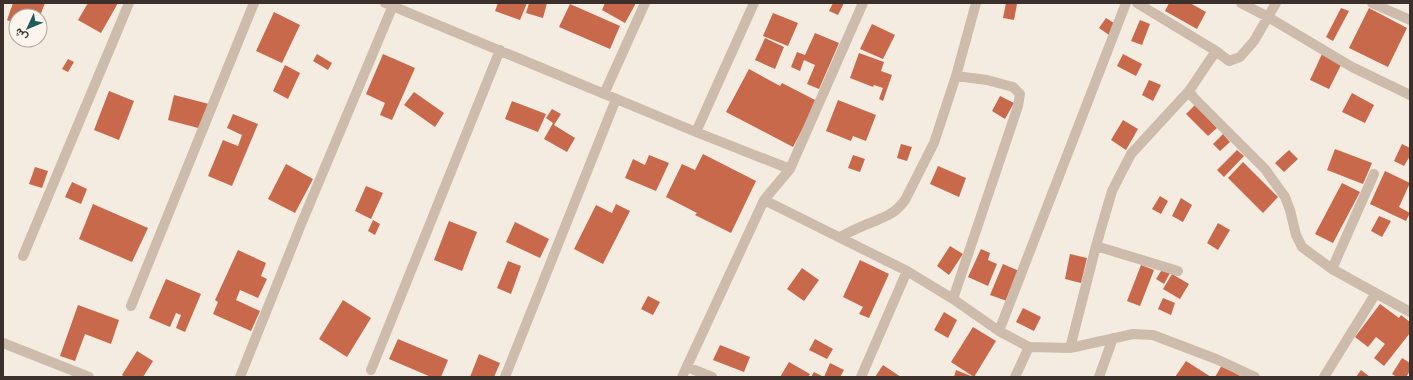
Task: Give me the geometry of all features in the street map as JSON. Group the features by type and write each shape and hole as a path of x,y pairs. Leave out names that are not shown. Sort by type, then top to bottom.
{"street":[{"path":"23,256 129,3"},
{"path":"131,306 254,3"},
{"path":"604,94 644,3"},
{"path":"696,132 754,3"},
{"path":"682,377 764,200 790,169 864,3"},
{"path":"840,237 889,216 899,208 905,200 934,143 956,76 976,3"},
{"path":"999,331 1126,3"},
{"path":"1137,3 1216,51 1229,61 1240,57 1254,41 1276,3"},
{"path":"1241,3 1268,17 1352,67 1410,96"},
{"path":"1372,3 1410,20"},
{"path":"240,377 390,4 696,132 790,169"},
{"path":"371,370 500,50"},
{"path":"1070,348 1096,246 1112,191 1131,154 1189,91 1216,51"},
{"path":"953,298 1018,106 1020,94 1013,87 987,80 956,76"},
{"path":"1189,91 1194,98 1265,169 1285,197 1296,235 1302,247 1332,269 1410,312"},
{"path":"505,377 616,98"},
{"path":"1332,269 1374,174"},
{"path":"764,200 906,271 953,298 999,331 1028,348 1070,348 1132,334 1153,335 1216,359 1256,377"},
{"path":"1096,246 1178,271"},
{"path":"861,377 906,271"},
{"path":"1324,377 1376,293"},
{"path":"1099,377 1113,338"},
{"path":"3,343 88,377"},
{"path":"1015,377 1028,348"},
{"path":"687,367 712,377"}],"building":[{"path":"13,3 45,3 43,8 11,8"},
{"path":"88,3 118,3 101,33 78,20"},
{"path":"498,3 527,3 520,20 495,11"},
{"path":"529,3 547,3 543,18 526,13"},
{"path":"605,3 636,3 625,23 602,10"},
{"path":"833,3 844,3 838,15 829,11"},
{"path":"1006,3 1017,4 1014,20 1003,18"},
{"path":"1169,3 1190,3 1206,12 1197,29 1165,11"},
{"path":"570,4 620,26 610,49 559,27"},
{"path":"1341,8 1349,11 1333,41 1326,37"},
{"path":"1369,8 1407,28 1388,67 1349,48"},
{"path":"274,12 300,25 282,63 256,51"},
{"path":"773,13 798,23 788,46 763,36"},
{"path":"1106,18 1117,25 1109,35 1099,28"},
{"path":"1140,20 1150,24 1142,45 1131,41"},
{"path":"872,24 895,35 883,59 860,49"},
{"path":"815,33 839,43 819,89 807,84 815,65 804,60 800,71 791,67 797,52 805,55"},
{"path":"765,38 784,47 775,69 755,60"},
{"path":"859,53 884,62 881,71 892,75 883,101 879,99 883,88 874,85 873,87 850,78"},
{"path":"317,54 332,63 328,70 313,61"},
{"path":"383,54 415,68 392,120 380,115 385,103 366,94"},
{"path":"1123,54 1142,64 1136,76 1117,66"},
{"path":"1322,54 1342,63 1329,89 1310,80"},
{"path":"68,59 74,62 68,72 62,69"},
{"path":"285,65 300,73 288,99 273,91"},
{"path":"749,69 780,86 782,83 817,101 793,147 726,112"},
{"path":"1149,80 1161,85 1153,101 1142,95"},
{"path":"109,91 134,101 119,140 94,130"},
{"path":"414,92 444,113 435,127 404,105"},
{"path":"1352,93 1374,105 1365,123 1342,112"},
{"path":"174,95 209,104 202,129 168,120"},
{"path":"1000,96 1014,103 1005,119 992,111"},
{"path":"838,100 876,115 866,141 853,136 851,141 826,131"},
{"path":"512,101 546,114 538,132 505,119"},
{"path":"1195,105 1217,128 1208,136 1186,114"},
{"path":"552,109 561,114 554,125 575,138 567,152 544,139 553,123 546,118"},
{"path":"233,114 258,124 232,186 208,176 223,140 238,146 242,135 227,128"},
{"path":"1123,120 1138,129 1126,150 1111,140"},
{"path":"1223,134 1230,142 1220,151 1213,144"},
{"path":"901,144 912,147 907,161 897,158"},
{"path":"1402,144 1410,148 1410,156 1404,166 1394,161"},
{"path":"1335,149 1372,163 1363,184 1327,170"},
{"path":"1237,150 1244,156 1224,177 1217,170"},
{"path":"1289,150 1298,159 1284,172 1275,163"},
{"path":"703,154 756,181 731,233 695,215 697,213 666,197 682,164 695,170"},
{"path":"649,155 669,163 656,191 625,178 633,159 645,165"},
{"path":"853,155 865,159 860,172 848,168"},
{"path":"1243,162 1278,197 1263,213 1228,178"},
{"path":"286,164 313,179 295,213 268,199"},
{"path":"938,166 966,178 959,197 930,184"},
{"path":"35,167 48,171 42,188 29,184"},
{"path":"1385,171 1410,183 1399,207 1410,213 1406,221 1370,204"},
{"path":"72,182 87,189 81,204 65,197"},
{"path":"1342,183 1360,192 1333,243 1315,234"},
{"path":"366,186 383,193 371,219 355,211"},
{"path":"1160,196 1168,201 1161,214 1152,209"},
{"path":"1181,198 1192,205 1183,222 1172,216"},
{"path":"93,204 148,228 132,262 79,239"},
{"path":"616,204 630,211 603,264 574,249 596,205 612,213"},
{"path":"1379,216 1391,221 1382,237 1371,231"},
{"path":"373,220 380,224 375,235 368,231"},
{"path":"449,221 477,232 462,271 434,260"},
{"path":"515,222 549,239 540,258 506,242"},
{"path":"1218,223 1230,230 1218,250 1207,243"},
{"path":"950,246 963,254 949,275 937,266"},
{"path":"981,249 990,253 988,260 997,264 988,286 968,277"},
{"path":"238,250 266,263 261,276 267,279 258,298 240,290 236,300 260,311 251,331 213,314 218,302 215,300"},
{"path":"1070,254 1087,258 1081,283 1065,279"},
{"path":"860,260 889,274 869,318 859,314 863,307 843,297"},
{"path":"508,261 521,266 511,294 497,288"},
{"path":"1003,264 1019,271 1007,301 990,295"},
{"path":"1141,265 1154,270 1140,306 1127,301"},
{"path":"802,268 819,280 804,301 787,289"},
{"path":"1163,268 1170,273 1164,284 1156,279"},
{"path":"1172,274 1189,284 1180,299 1163,289"},
{"path":"166,279 201,294 185,332 176,328 181,315 176,313 170,327 149,318"},
{"path":"648,296 660,302 653,315 641,309"},
{"path":"1163,298 1175,303 1171,315 1158,309"},
{"path":"343,300 371,318 347,357 319,339"},
{"path":"1380,304 1399,318 1401,315 1410,322 1410,333 1384,366 1374,358 1385,344 1376,337 1368,347 1355,337"},
{"path":"78,305 119,320 111,344 85,334 75,361 60,356"},
{"path":"1023,308 1041,317 1034,331 1016,322"},
{"path":"944,312 957,320 948,338 934,330"},
{"path":"973,327 996,341 974,377 951,362"},
{"path":"398,339 448,360 441,377 431,377 389,359"},
{"path":"815,339 833,349 827,359 809,350"},
{"path":"720,345 750,357 744,372 713,360"},
{"path":"137,351 153,361 143,377 125,377 122,375"},
{"path":"479,354 500,363 494,377 470,377"},
{"path":"1402,358 1410,363 1410,371 1406,377 1397,377 1392,374"},
{"path":"1186,361 1211,377 1175,377"},
{"path":"789,362 810,374 808,377 780,377"},
{"path":"830,363 844,370 840,377 824,377"},
{"path":"883,365 901,377 875,377"},
{"path":"1222,365 1242,377 1215,377"},
{"path":"956,370 971,376 971,377 954,377"},
{"path":"1361,370 1370,377 1356,377"},
{"path":"814,372 824,377 811,377"}]}
